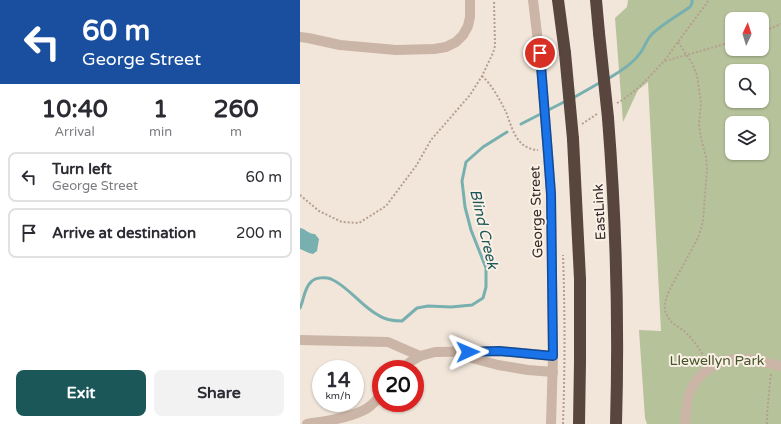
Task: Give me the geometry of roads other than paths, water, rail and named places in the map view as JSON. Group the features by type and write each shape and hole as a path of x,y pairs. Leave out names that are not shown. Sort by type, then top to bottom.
{"highway":[{"name":"EastLink","path":"558,0 565,53 573,139 580,279 578,424"},
{"name":"EastLink","path":"596,0 605,115 612,162 617,277 616,424"}],"street":[{"path":"300,37 340,45 396,50 434,49 446,47 456,42 463,35 468,26 470,17 470,0"},
{"name":"George Street","path":"533,0 541,67 545,152 551,194 553,356 551,424"},
{"path":"300,340 388,342 420,356"},
{"path":"413,360 420,356 435,352 499,351 553,356"},
{"path":"453,352 498,365 552,372"},
{"path":"685,424 686,406 692,386 703,372 716,363 735,359 753,360 777,365"},
{"path":"307,424 343,417 363,411 372,404"}],"water":[{"path":"300,228 315,234 319,239 317,251 313,254 300,249"}],"waterway":[{"name":"Blind Creek","path":"608,79 634,60 641,52 652,34 690,7 692,0"},
{"name":"Blind Creek","path":"573,98 601,82"},
{"name":"Blind Creek","path":"521,124 566,101"},
{"name":"Blind Creek","path":"300,308 305,291 309,285 313,280 321,278 329,278 337,282 366,307 383,318 392,320 402,321 417,308 428,306 451,307 472,305 483,298 486,287 486,268 471,230 465,207 462,181 466,162 483,147 507,132"}],"park label":[{"name":"Llewellyn Park","path":"717,360"}]}
